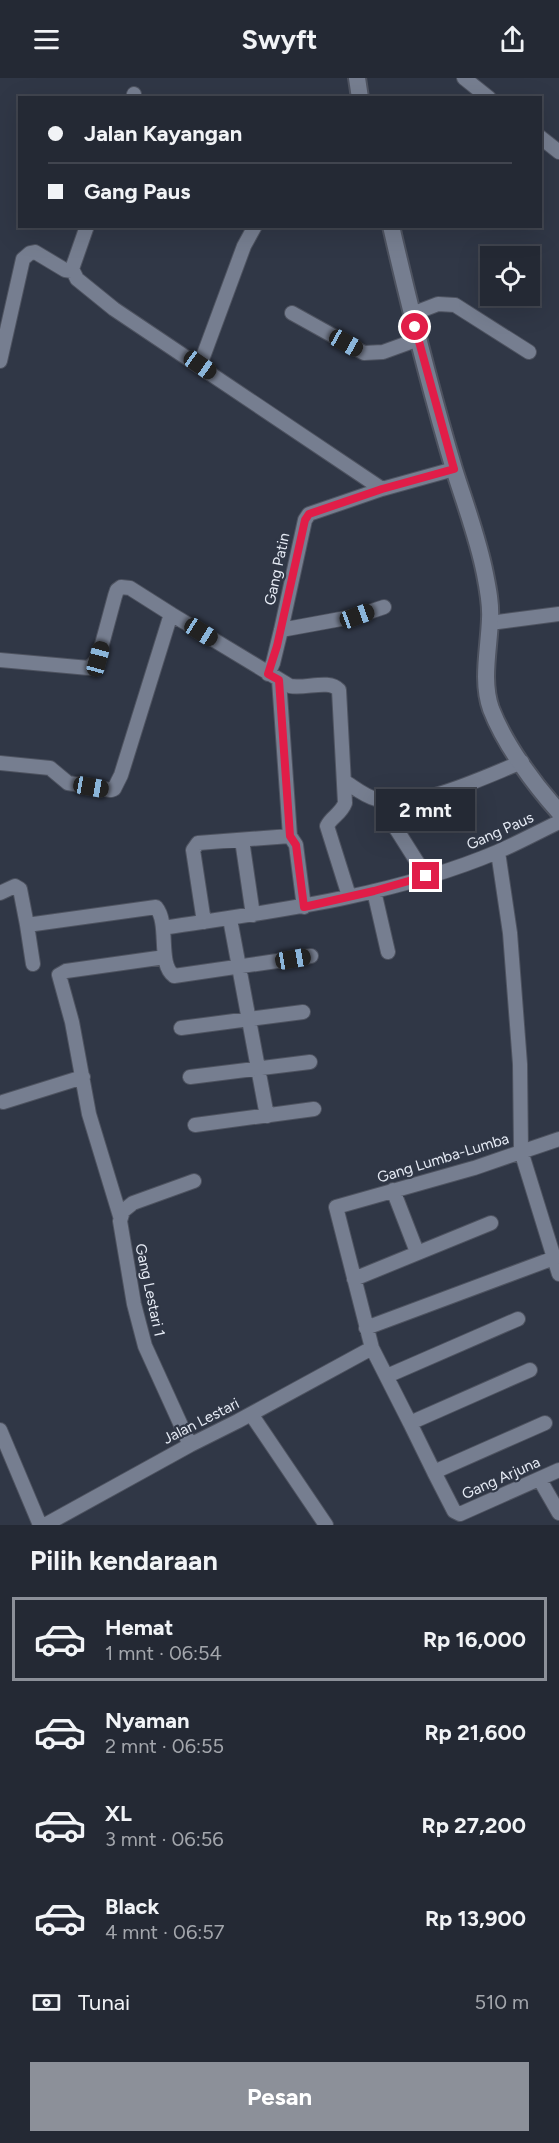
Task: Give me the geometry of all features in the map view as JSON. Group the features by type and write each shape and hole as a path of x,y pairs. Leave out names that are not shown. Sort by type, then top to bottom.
{"street":[{"path":"357,78 360,96"},
{"path":"464,78 486,96"},
{"path":"542,139 559,152"},
{"path":"72,271 86,228"},
{"path":"200,365 244,246 254,228"},
{"path":"390,228 454,469 480,551 489,596 490,623 486,675 488,699 495,718 522,762 559,812"},
{"path":"0,361 22,259 35,252 65,270 72,271 77,279 114,309 382,489"},
{"path":"412,314 438,304 455,305 529,352"},
{"path":"292,313 364,353 383,352 419,339"},
{"name":"Gang Patin","path":"274,677 273,663 305,520 317,510 454,469"},
{"path":"0,660 89,668 98,659 115,596 122,586 130,588 290,686 300,688 326,683 335,686 339,690 345,803 343,809 327,826 349,896"},
{"path":"281,630 357,616 384,607"},
{"path":"0,763 50,768 62,779 72,784 114,789 121,776 171,614"},
{"path":"490,623 559,614"},
{"path":"274,677 290,836 296,845 304,907"},
{"path":"344,781 373,799 395,802 431,796 522,762"},
{"path":"388,816 426,876"},
{"name":"Gang Paus","path":"164,928 304,907 374,891 498,852 559,822"},
{"path":"204,922 194,847 198,843 290,836"},
{"path":"242,840 254,915"},
{"path":"498,852 510,933 520,1064 521,1151 559,1274"},
{"path":"0,892 15,886 20,889 33,964"},
{"path":"374,891 388,952"},
{"path":"27,925 154,906 159,910 164,928 165,957 169,973 174,976 311,956"},
{"path":"230,919 267,1116"},
{"name":"Gang Lestari 1","path":"165,957 60,973 71,1014 89,1113 120,1216 134,1304 145,1346 190,1444"},
{"path":"181,1028 303,1012"},
{"path":"190,1077 310,1062"},
{"path":"3,1102 83,1077"},
{"path":"195,1125 314,1109"},
{"name":"Gang Lumba-Lumba","path":"354,1279 336,1208 474,1168 559,1139"},
{"path":"120,1216 123,1210 133,1203 194,1181"},
{"path":"393,1190 417,1252"},
{"path":"491,1223 354,1279 366,1328 372,1348 434,1472 545,1423"},
{"path":"366,1328 554,1258"},
{"path":"387,1376 518,1319"},
{"name":"Jalan Lestari","path":"45,1525 190,1444 252,1414 372,1348"},
{"path":"410,1423 530,1370"},
{"path":"252,1414 326,1525"},
{"path":"1,1436 40,1525"},
{"name":"Gang Arjuna","path":"434,1472 457,1513 463,1513 559,1470"},
{"path":"540,1480 559,1513"}],"route":[{"path":"415,327 454,469 382,489 309,514 305,520 273,663 268,674 279,680 290,836 296,845 304,907 426,876"}]}
